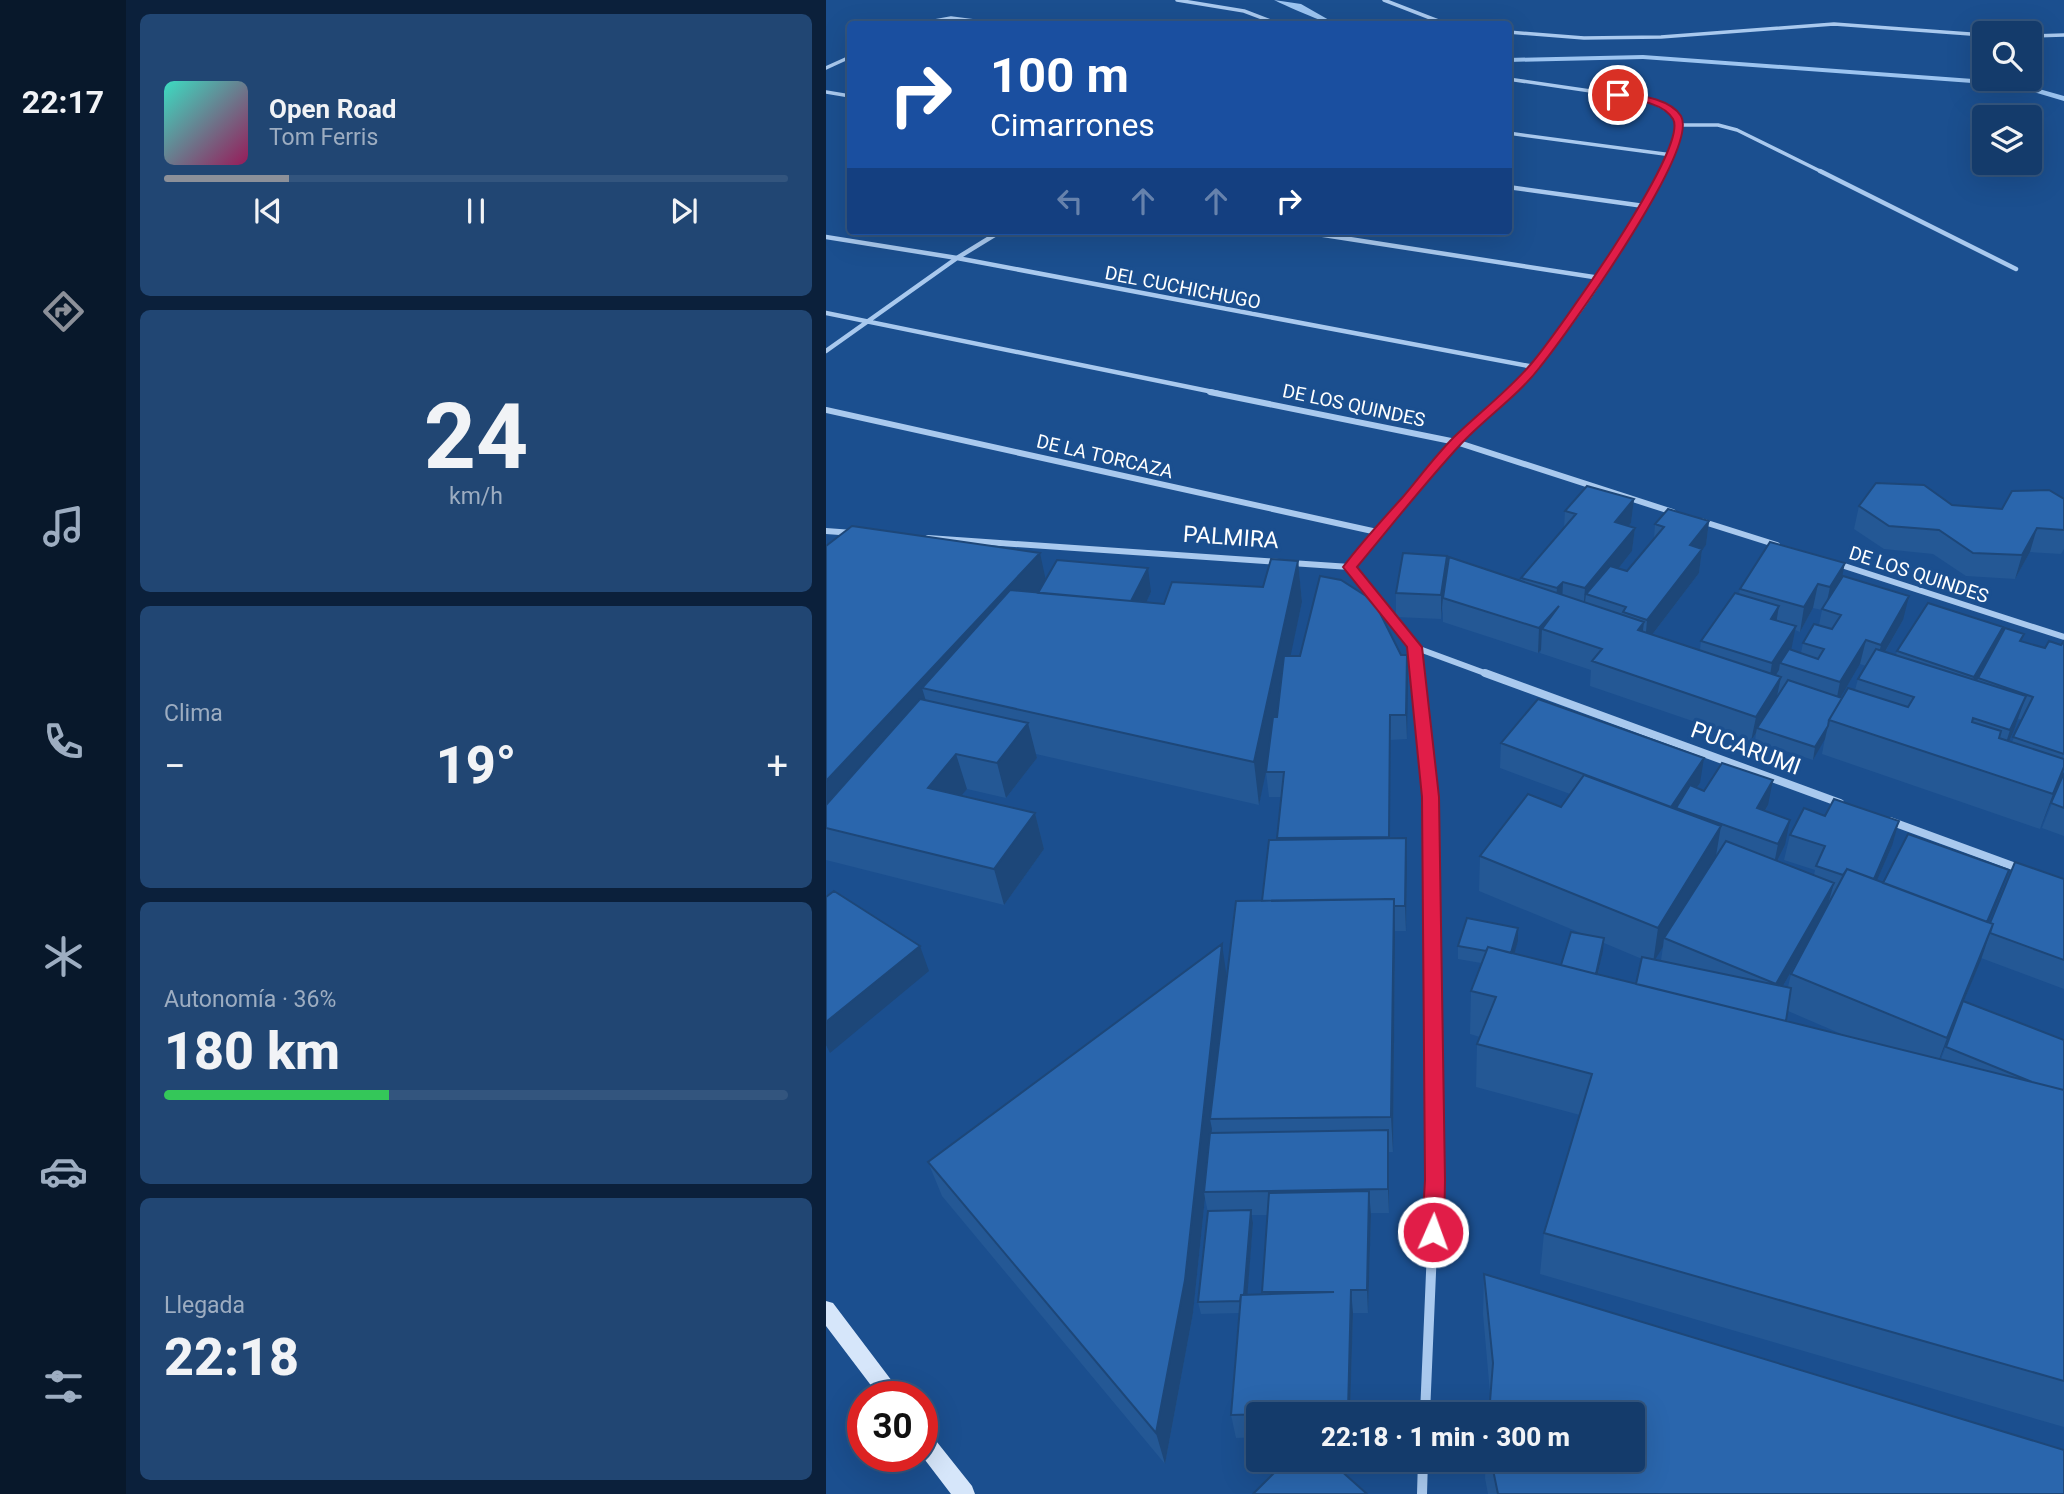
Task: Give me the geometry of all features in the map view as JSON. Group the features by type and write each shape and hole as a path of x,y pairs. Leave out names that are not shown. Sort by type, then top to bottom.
{"street":[{"path":"1177,0 1244,11 1270,21"},
{"path":"1384,0 1438,21"},
{"path":"934,21 951,18 974,21"},
{"path":"1512,32 1584,38 1661,37 1833,24 1972,34"},
{"path":"2042,36 2064,35"},
{"path":"826,68 847,58"},
{"path":"1426,1402 1435,1180 1431,797 1415,647 1350,567 1456,442 1534,368 1600,278 1644,206 1672,155 1679,125 1676,116 1645,99 1512,80"},
{"path":"826,92 847,96"},
{"path":"1679,125 1718,125 1737,130 2016,269"},
{"path":"1512,134 1672,155"},
{"path":"1512,188 1644,206"},
{"path":"826,351 957,258 994,235"},
{"path":"1324,235 1600,278"},
{"name":"DEL CUCHICHUGO","path":"826,237 957,258 1534,368"},
{"name":"DE LOS QUINDES","path":"826,313 1456,442 1681,514"},
{"name":"DE LA TORCAZA","path":"826,410 1377,532"},
{"path":"1694,518 1786,548"},
{"path":"826,531 867,534"},
{"name":"PALMIRA","path":"922,537 1350,567"},
{"name":"DE LOS QUINDES","path":"1826,561 2064,637"},
{"name":"PUCARUMI","path":"1415,647 1843,804"},
{"path":"1882,818 2025,870"},
{"path":"826,1310 880,1381"},
{"path":"938,1460 964,1494"},
{"path":"1422,1494 1423,1472"}],"building":[{"path":"1876,483 1924,485 1952,505 2002,509 2012,491 2049,490 2064,499 2064,530 2037,528 2022,555 1973,553 1939,530 1889,526 1859,506"},
{"path":"1587,486 1634,499 1615,522 1635,528 1585,588 1563,582 1557,588 1521,578 1576,514 1565,511"},
{"path":"1668,509 1709,521 1690,545 1702,549 1647,620 1623,612 1626,607 1586,594 1610,566 1627,571 1664,527 1655,524"},
{"path":"852,526 1040,553 826,781 826,546"},
{"path":"1770,542 1845,563 1830,587 1818,584 1804,607 1740,589"},
{"path":"1403,553 1447,556 1441,595 1396,593"},
{"path":"1449,557 1644,622 1638,630 1781,677 1756,717 1592,661 1602,649 1542,629 1559,606 1539,628 1443,598"},
{"path":"1271,559 1298,561 1254,762 922,688 1010,590 1164,604 1172,582 1263,587"},
{"path":"1057,560 1148,568 1131,601 1038,593"},
{"path":"1320,576 1341,580 1366,596 1378,609 1401,655 1407,655 1406,715 1390,715 1389,837 1277,838 1284,772 1266,772 1273,717 1277,717 1284,656 1300,656"},
{"path":"1843,576 1909,596 1881,645 1866,640 1840,682 1780,663 1789,649 1818,659 1824,649 1803,643 1814,624 1832,629 1841,615 1822,609"},
{"path":"1735,593 1779,606 1771,619 1796,626 1772,663 1701,641"},
{"path":"1928,603 2003,627 1974,677 1897,651"},
{"path":"2005,628 2024,634 2020,641 2045,648 2049,641 2061,645 2064,641 2064,754 2013,737 2033,697 1978,678"},
{"path":"1876,649 2026,696 2010,730 1973,718 1972,722 2001,731 1999,738 2064,759 2064,767 2053,794 1829,720 1848,688 1908,707 1914,697 1858,679"},
{"path":"1788,680 1842,698 1815,747 1757,728"},
{"path":"920,699 1028,723 997,763 956,754 928,788 1035,813 994,869 826,828 826,805"},
{"path":"1538,699 1704,758 1671,807 1501,743"},
{"path":"1722,763 1773,780 1757,808 1790,820 1778,844 1676,808 1690,785 1704,791"},
{"path":"2064,773 2064,808 2051,803"},
{"path":"1584,775 1721,826 1658,928 1480,856 1528,794 1561,807"},
{"path":"1834,799 1899,821 1874,879 1847,869 1843,875 1816,866 1825,846 1790,835 1804,808 1825,816"},
{"path":"1908,834 2009,870 1987,922 1883,883"},
{"path":"1406,838 1405,906 1394,906 1394,899 1262,901 1269,840"},
{"path":"1726,841 1834,883 1776,984 1664,938"},
{"path":"2015,862 2064,879 2064,960 1990,933 1993,924 1990,923"},
{"path":"1847,869 1993,924 1947,1038 1791,974"},
{"path":"834,891 920,946 826,1022 826,897"},
{"path":"1394,899 1391,1117 1210,1119 1236,901"},
{"path":"1467,918 1518,928 1511,953 1488,947 1486,951 1458,946"},
{"path":"1571,932 1604,938 1596,974 1561,965"},
{"path":"1222,944 1185,1280 1156,1433 928,1162"},
{"path":"1488,947 2064,1090 2064,1381 1544,1233 1592,1074 1477,1044 1496,997 1471,991"},
{"path":"1642,957 1791,988 1786,1021 1636,984"},
{"path":"1963,1001 2064,1040 2064,1090 2032,1082 1946,1047"},
{"path":"1388,1130 1388,1189 1204,1192 1210,1133"},
{"path":"1369,1191 1367,1290 1351,1290 1348,1402 1246,1402 1246,1415 1231,1415 1241,1295 1334,1292 1262,1292 1269,1193"},
{"path":"1251,1210 1244,1295 1241,1295 1240,1301 1198,1302 1208,1211"},
{"path":"1484,1274 2064,1450 2064,1494 1498,1494 1493,1472 1645,1472 1645,1402 1490,1402 1493,1363"},
{"path":"1275,1472 1342,1472 1367,1494 1253,1494"}],"waterway":[{"path":"1278,0 1298,6 1326,21"},
{"path":"1512,60 1643,57 2014,84 2064,99"}],"route":[{"path":"1433,1232 1435,1180 1431,797 1415,647 1350,567 1456,442 1534,368 1600,278 1644,206 1672,155 1679,125 1676,116 1661,106 1645,99 1618,95"}]}
